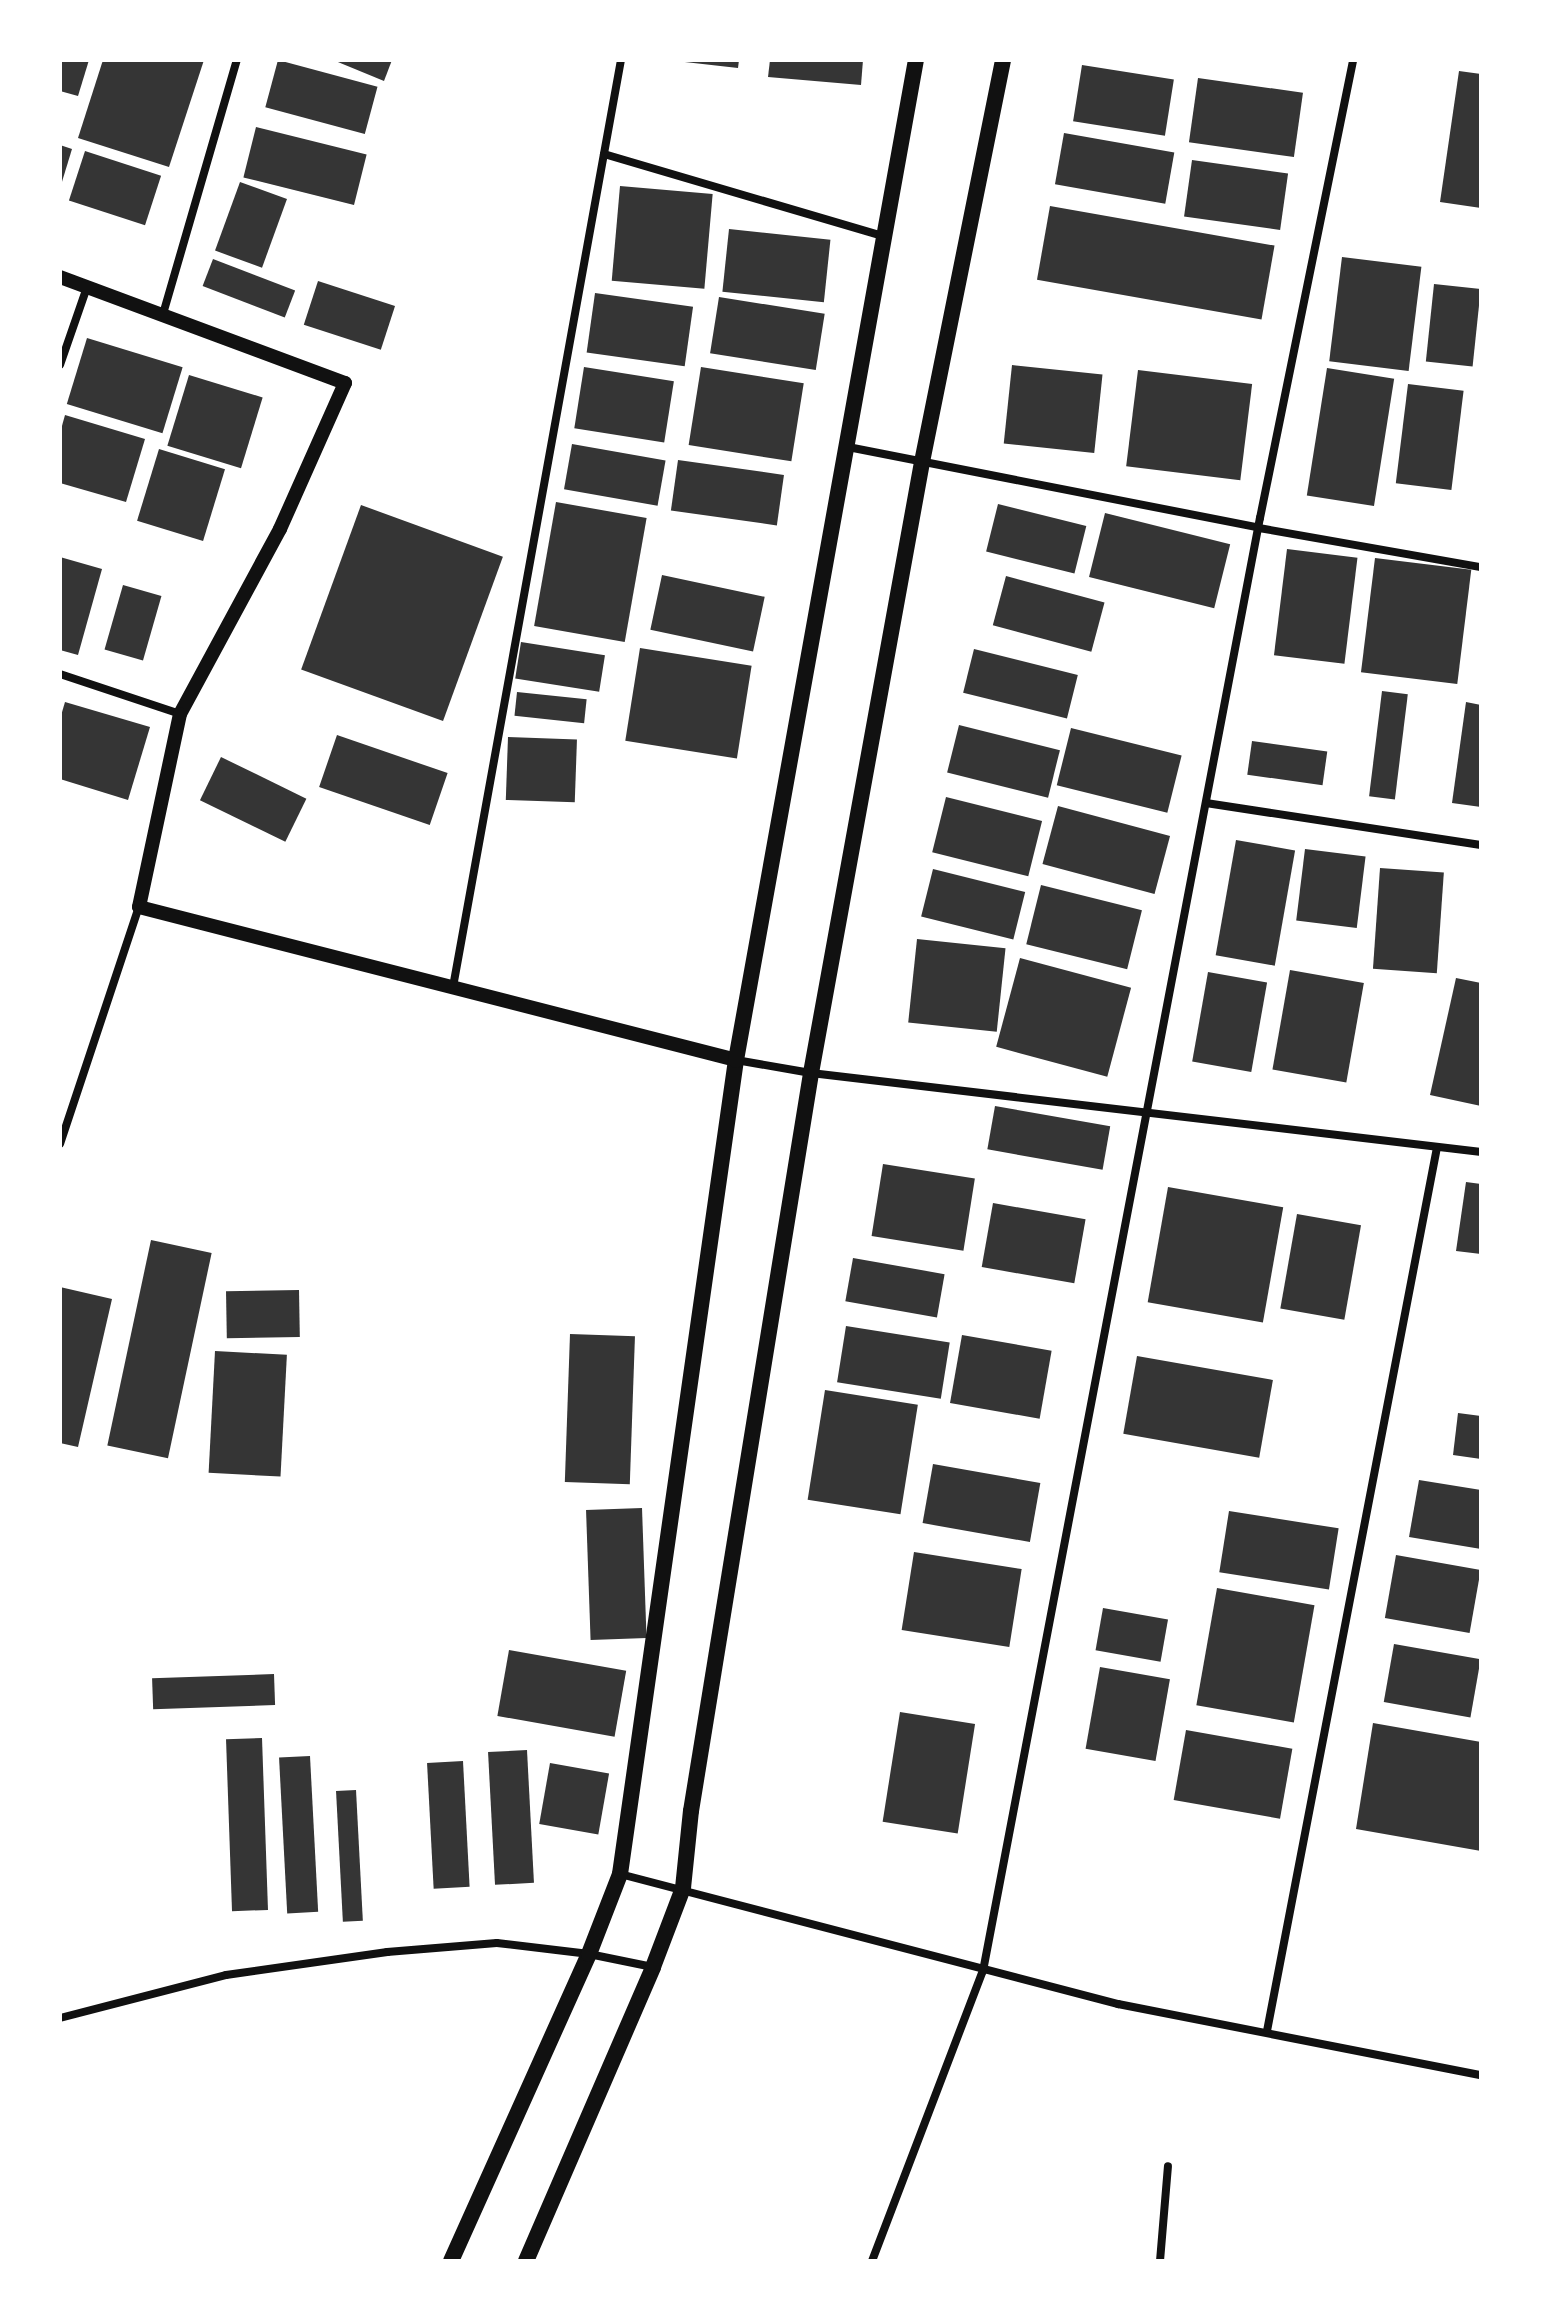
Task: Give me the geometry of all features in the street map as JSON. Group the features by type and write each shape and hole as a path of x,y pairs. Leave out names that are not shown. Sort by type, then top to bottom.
{"main road":[{"path":"451,2261 589,1954 620,1874 736,1060 916,60"},
{"path":"526,2261 653,1967 683,1888 691,1811 811,1073 922,462 1003,60"}],"street":[{"path":"163,314 237,60"},
{"path":"453,987 621,60"},
{"path":"872,2261 983,1971 1259,528 1353,60"},
{"path":"604,154 885,236"},
{"path":"60,277 345,383 280,529 180,714 139,907 60,1144"},
{"path":"60,365 87,287"},
{"path":"848,447 1259,528 1481,567"},
{"path":"60,674 180,714"},
{"path":"1206,803 1481,845"},
{"path":"139,907 736,1060 811,1073 1481,1152"},
{"path":"1267,2031 1437,1147"},
{"path":"620,1874 1118,2004 1481,2075"},
{"path":"60,2018 226,1975 387,1952 497,1943 589,1954 653,1967"},
{"path":"1160,2261 1168,2166"}],"building":[{"path":"60,60 89,60 78,96 60,91"},
{"path":"103,60 204,60 169,167 78,138"},
{"path":"278,60 377,87 365,134 265,107"},
{"path":"333,60 392,60 384,81"},
{"path":"667,60 739,60 738,68"},
{"path":"770,60 863,60 861,85 768,77"},
{"path":"1082,65 1174,80 1165,136 1073,121"},
{"path":"1459,71 1481,74 1481,208 1440,202"},
{"path":"1198,78 1303,93 1294,157 1189,142"},
{"path":"256,127 367,155 354,205 243,177"},
{"path":"1064,133 1174,152 1165,204 1055,184"},
{"path":"60,145 72,149 61,185 60,185"},
{"path":"85,151 161,176 145,225 69,200"},
{"path":"1192,160 1288,173 1280,230 1184,216"},
{"path":"240,182 287,199 262,268 215,251"},
{"path":"620,186 713,194 704,289 612,281"},
{"path":"1050,206 1275,246 1262,319 1037,280"},
{"path":"729,229 830,240 824,302 722,292"},
{"path":"1342,257 1421,267 1409,371 1329,361"},
{"path":"213,259 295,291 285,318 203,286"},
{"path":"318,281 395,306 381,350 304,325"},
{"path":"1434,284 1481,289 1473,366 1426,362"},
{"path":"595,293 693,307 685,366 587,352"},
{"path":"719,297 825,314 816,370 710,353"},
{"path":"87,338 183,367 162,433 67,404"},
{"path":"1012,365 1103,375 1094,453 1004,444"},
{"path":"584,367 674,381 664,442 574,428"},
{"path":"701,367 804,383 791,461 689,445"},
{"path":"1327,368 1394,379 1374,506 1307,495"},
{"path":"1138,370 1252,384 1240,480 1126,466"},
{"path":"189,375 263,398 241,468 167,446"},
{"path":"1408,384 1464,391 1451,490 1396,483"},
{"path":"65,415 145,439 126,502 60,483 60,433"},
{"path":"572,444 666,460 658,506 564,489"},
{"path":"159,449 225,469 203,541 137,521"},
{"path":"678,460 784,475 777,525 671,511"},
{"path":"556,502 647,518 625,642 534,626"},
{"path":"998,504 1086,526 1074,574 986,552"},
{"path":"361,505 503,557 443,721 301,669"},
{"path":"1105,513 1230,544 1214,608 1089,577"},
{"path":"1287,549 1357,558 1344,664 1274,655"},
{"path":"60,557 102,569 78,655 60,650"},
{"path":"1375,558 1471,570 1457,684 1361,672"},
{"path":"662,575 765,597 753,652 650,630"},
{"path":"1006,576 1105,602 1091,652 993,625"},
{"path":"123,585 161,596 143,660 105,649"},
{"path":"521,642 605,655 599,692 515,679"},
{"path":"640,648 752,666 737,759 625,741"},
{"path":"974,649 1078,675 1067,719 963,693"},
{"path":"1382,691 1408,694 1395,799 1369,796"},
{"path":"517,692 587,699 584,723 514,716"},
{"path":"65,702 150,727 128,800 60,779 60,719"},
{"path":"1466,702 1481,705 1481,807 1452,803"},
{"path":"959,725 1060,750 1048,798 947,773"},
{"path":"1071,728 1182,756 1167,813 1057,785"},
{"path":"337,735 448,773 430,825 319,787"},
{"path":"508,737 577,739 575,802 506,800"},
{"path":"1252,741 1327,752 1323,785 1247,775"},
{"path":"221,757 306,799 285,842 200,800"},
{"path":"946,797 1042,821 1028,876 932,852"},
{"path":"1058,806 1170,836 1155,894 1042,864"},
{"path":"1236,840 1295,850 1275,966 1216,955"},
{"path":"1305,849 1366,856 1357,928 1296,920"},
{"path":"1380,868 1444,872 1437,973 1373,969"},
{"path":"933,869 1025,892 1013,940 921,917"},
{"path":"1041,885 1142,910 1127,969 1026,944"},
{"path":"917,939 1006,948 997,1032 908,1023"},
{"path":"1020,958 1131,988 1107,1077 996,1047"},
{"path":"1290,970 1364,983 1346,1082 1272,1069"},
{"path":"1208,972 1267,982 1251,1072 1192,1062"},
{"path":"1456,978 1481,983 1481,1106 1430,1095"},
{"path":"995,1106 1110,1126 1103,1170 987,1149"},
{"path":"883,1164 975,1179 963,1251 872,1236"},
{"path":"1466,1182 1481,1184 1481,1254 1456,1251"},
{"path":"1168,1187 1283,1207 1263,1323 1148,1302"},
{"path":"993,1203 1086,1219 1074,1283 982,1267"},
{"path":"1297,1214 1361,1225 1344,1320 1280,1309"},
{"path":"151,1240 212,1253 168,1458 107,1445"},
{"path":"853,1258 945,1274 937,1317 845,1301"},
{"path":"60,1287 112,1299 78,1447 60,1443"},
{"path":"299,1290 300,1337 227,1338 226,1291"},
{"path":"846,1326 950,1342 941,1399 837,1382"},
{"path":"570,1334 635,1336 630,1484 565,1482"},
{"path":"962,1335 1052,1351 1040,1419 950,1403"},
{"path":"215,1351 287,1355 281,1477 209,1473"},
{"path":"1137,1356 1273,1380 1259,1458 1123,1434"},
{"path":"825,1390 918,1405 900,1514 808,1500"},
{"path":"1458,1413 1481,1416 1481,1459 1453,1455"},
{"path":"933,1464 1040,1483 1030,1542 923,1523"},
{"path":"1419,1480 1481,1490 1481,1549 1409,1537"},
{"path":"642,1508 647,1638 591,1640 586,1510"},
{"path":"1229,1511 1339,1528 1329,1590 1219,1572"},
{"path":"914,1552 1022,1569 1009,1647 902,1630"},
{"path":"1396,1555 1481,1570 1470,1633 1385,1618"},
{"path":"1217,1588 1314,1605 1294,1722 1196,1705"},
{"path":"1103,1608 1168,1619 1161,1662 1096,1650"},
{"path":"1394,1644 1481,1659 1470,1717 1384,1702"},
{"path":"509,1650 626,1671 615,1737 497,1716"},
{"path":"1100,1667 1170,1679 1156,1761 1086,1749"},
{"path":"274,1674 275,1705 153,1709 152,1678"},
{"path":"900,1712 975,1724 958,1834 883,1822"},
{"path":"1373,1723 1481,1742 1481,1851 1356,1829"},
{"path":"1186,1730 1292,1749 1280,1819 1174,1800"},
{"path":"262,1738 268,1910 232,1911 226,1739"},
{"path":"527,1750 534,1883 495,1885 488,1752"},
{"path":"310,1756 318,1912 287,1913 279,1758"},
{"path":"463,1761 470,1887 434,1889 427,1763"},
{"path":"550,1763 609,1773 598,1834 539,1824"},
{"path":"356,1790 363,1921 343,1922 336,1791"}]}
